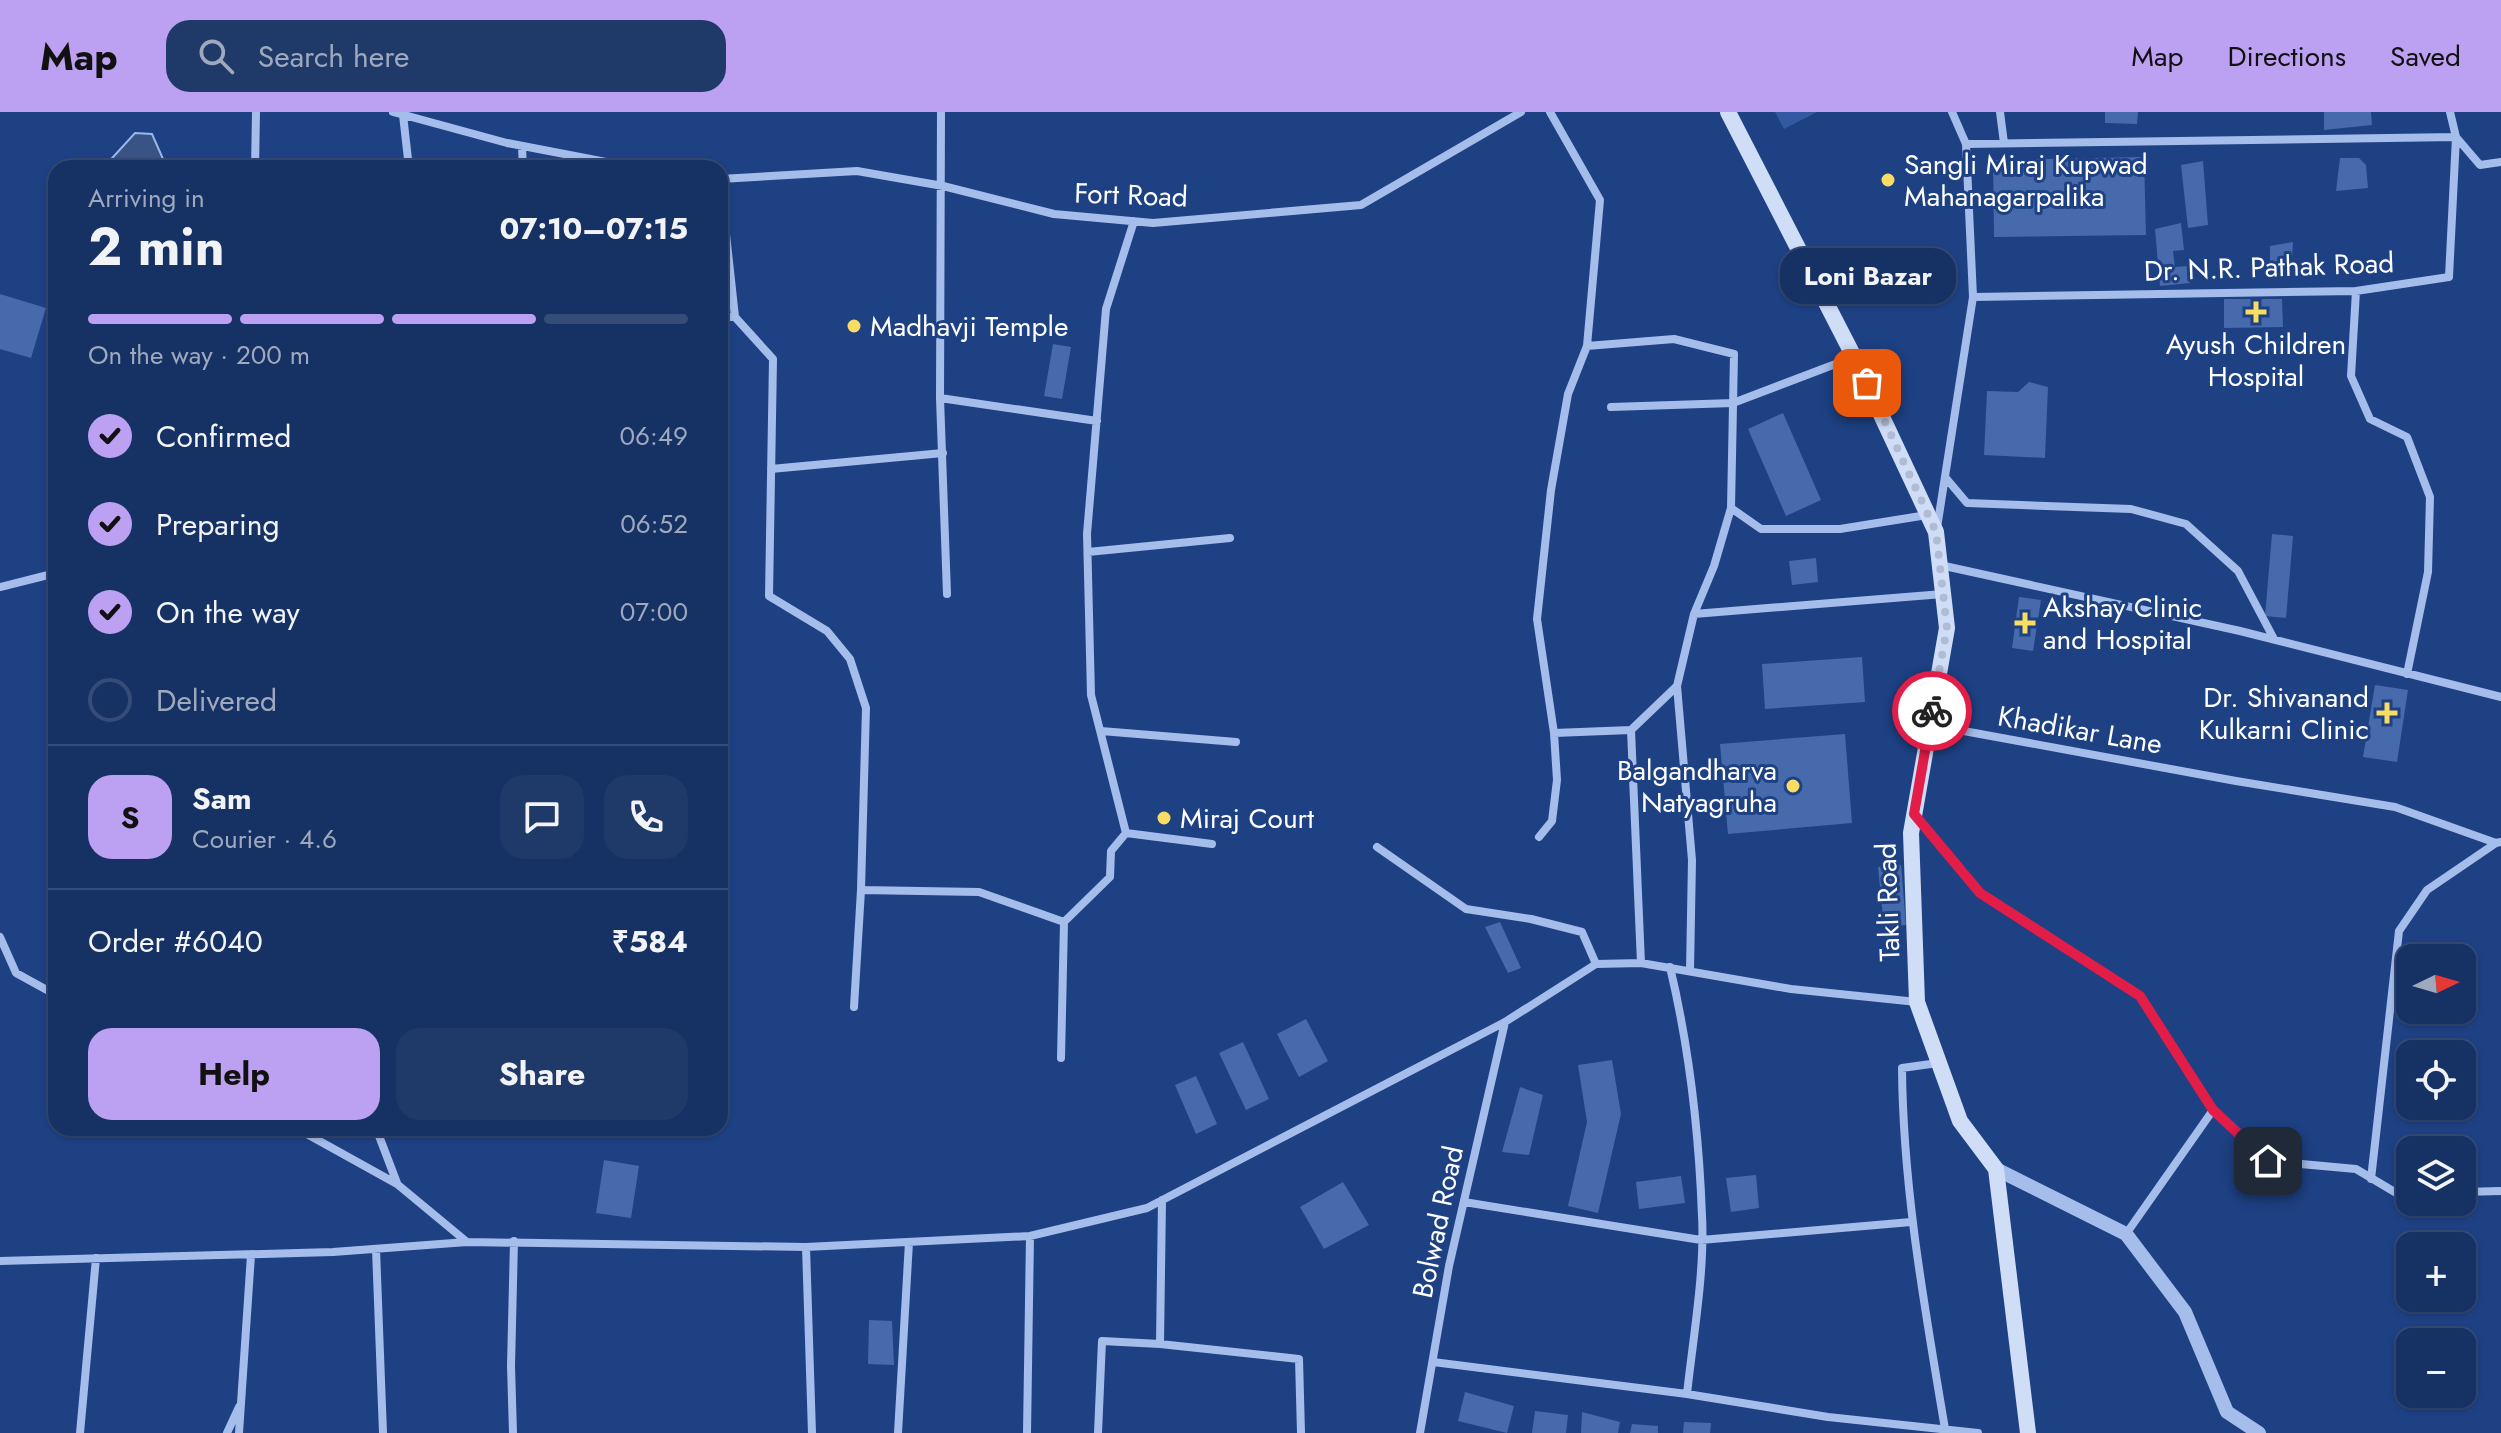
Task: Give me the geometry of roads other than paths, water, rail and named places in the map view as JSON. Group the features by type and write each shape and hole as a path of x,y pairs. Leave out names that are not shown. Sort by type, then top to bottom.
{"main road":[{"name":"Takli Road","path":"1728,112 1854,357 1936,532 1947,628 1911,833 1917,1002 1960,1121 1996,1169 2028,1433"}],"street":[{"path":"255,160 256,112"},
{"path":"941,112 940,398 947,594"},
{"name":"Fort Road","path":"728,179 857,171 943,186 1054,214 1153,223 1361,205 1521,112"},
{"path":"1539,837 1552,821 1557,780 1554,733 1537,619 1551,490 1568,394 1587,346 1600,200 1550,112"},
{"path":"1936,532 1973,297 1966,144 1952,112"},
{"path":"2000,112 2004,143"},
{"name":"Dr. N.R. Pathak Road","path":"1973,297 2356,291 2449,277 2456,137 2450,112"},
{"path":"407,160 398,113 522,147 593,160"},
{"path":"1966,144 2456,137 2480,165 2501,162"},
{"path":"522,147 523,160"},
{"path":"1126,833 1091,695 1088,552 1106,309 1134,221"},
{"path":"728,253 735,317 773,359 769,596 827,631 850,659 866,708 854,1007"},
{"path":"2356,291 2351,376 2370,419 2407,437 2430,497 2428,572 2407,674"},
{"path":"728,317 735,317"},
{"path":"1587,346 1674,339 1734,354 1731,508 1714,566 1694,614 1677,686 1692,860 1690,970"},
{"path":"1611,407 1733,403 1854,357"},
{"path":"940,398 1097,421"},
{"path":"771,469 943,453"},
{"path":"1945,477 1967,503 2131,509 2186,524 2238,571 2274,639"},
{"path":"1731,508 1761,529 1840,529 1928,515"},
{"path":"1088,552 1230,538"},
{"path":"1940,565 2274,639 2501,697"},
{"path":"0,587 48,575"},
{"path":"1694,614 1943,594"},
{"path":"1554,733 1631,730 1677,686"},
{"name":"Khadikar Lane","path":"1930,724 2395,807 2499,843"},
{"path":"1631,730 1641,963"},
{"path":"1101,731 1236,742"},
{"path":"1914,814 1980,893 2140,996 2213,1110 2268,1161 2356,1169 2396,1193"},
{"path":"1126,833 1212,844"},
{"path":"1061,1058 1064,922 1110,877 1111,851 1126,833"},
{"path":"2371,1179 2399,931 2427,890 2499,843"},
{"path":"1377,847 1466,909 1531,919 1582,932 1596,964"},
{"path":"861,890 979,892 1064,922"},
{"path":"0,937 16,973 48,991"},
{"path":"0,1261 251,1255 467,1242 806,1247 1030,1236 1147,1208 1505,1022 1596,964 1641,963 1791,989 1917,1002"},
{"path":"1670,967 1685,1051 1703,1219 1687,1394"},
{"name":"Bolwad Road","path":"1420,1433 1449,1266 1505,1022"},
{"path":"1938,1063 1902,1068 1902,1122 1911,1222 1945,1429"},
{"path":"2126,1234 2213,1110"},
{"path":"310,1136 397,1184 467,1242"},
{"path":"379,1136 397,1184"},
{"path":"1996,1169 2126,1234 2185,1312 2227,1412 2259,1433"},
{"path":"2476,1192 2501,1191"},
{"path":"1160,1344 1162,1200"},
{"path":"1464,1202 1701,1240 1911,1222"},
{"path":"1027,1433 1030,1236"},
{"path":"513,1433 514,1241"},
{"path":"898,1433 909,1242"},
{"path":"806,1247 812,1433"},
{"path":"376,1249 383,1433"},
{"path":"239,1433 251,1255"},
{"path":"80,1433 96,1258"},
{"path":"1098,1433 1102,1341 1299,1359 1301,1433"},
{"path":"1433,1362 1687,1394 1828,1417 1978,1433"},
{"path":"227,1433 241,1403"}],"place":[{"name":"Sangli Miraj Kupwad Mahanagarpalika","path":"1888,180"},
{"name":"Ayush Children Hospital","path":"2256,312"},
{"name":"Madhavji Temple","path":"854,326"},
{"name":"Loni Bazar","path":"1867,383"},
{"name":"Akshay Clinic and Hospital","path":"2025,623"},
{"name":"Dr. Shivanand Kulkarni Clinic","path":"2387,713"},
{"name":"Balgandharva Natyagruha","path":"1793,786"},
{"name":"Miraj Court","path":"1164,818"}]}
